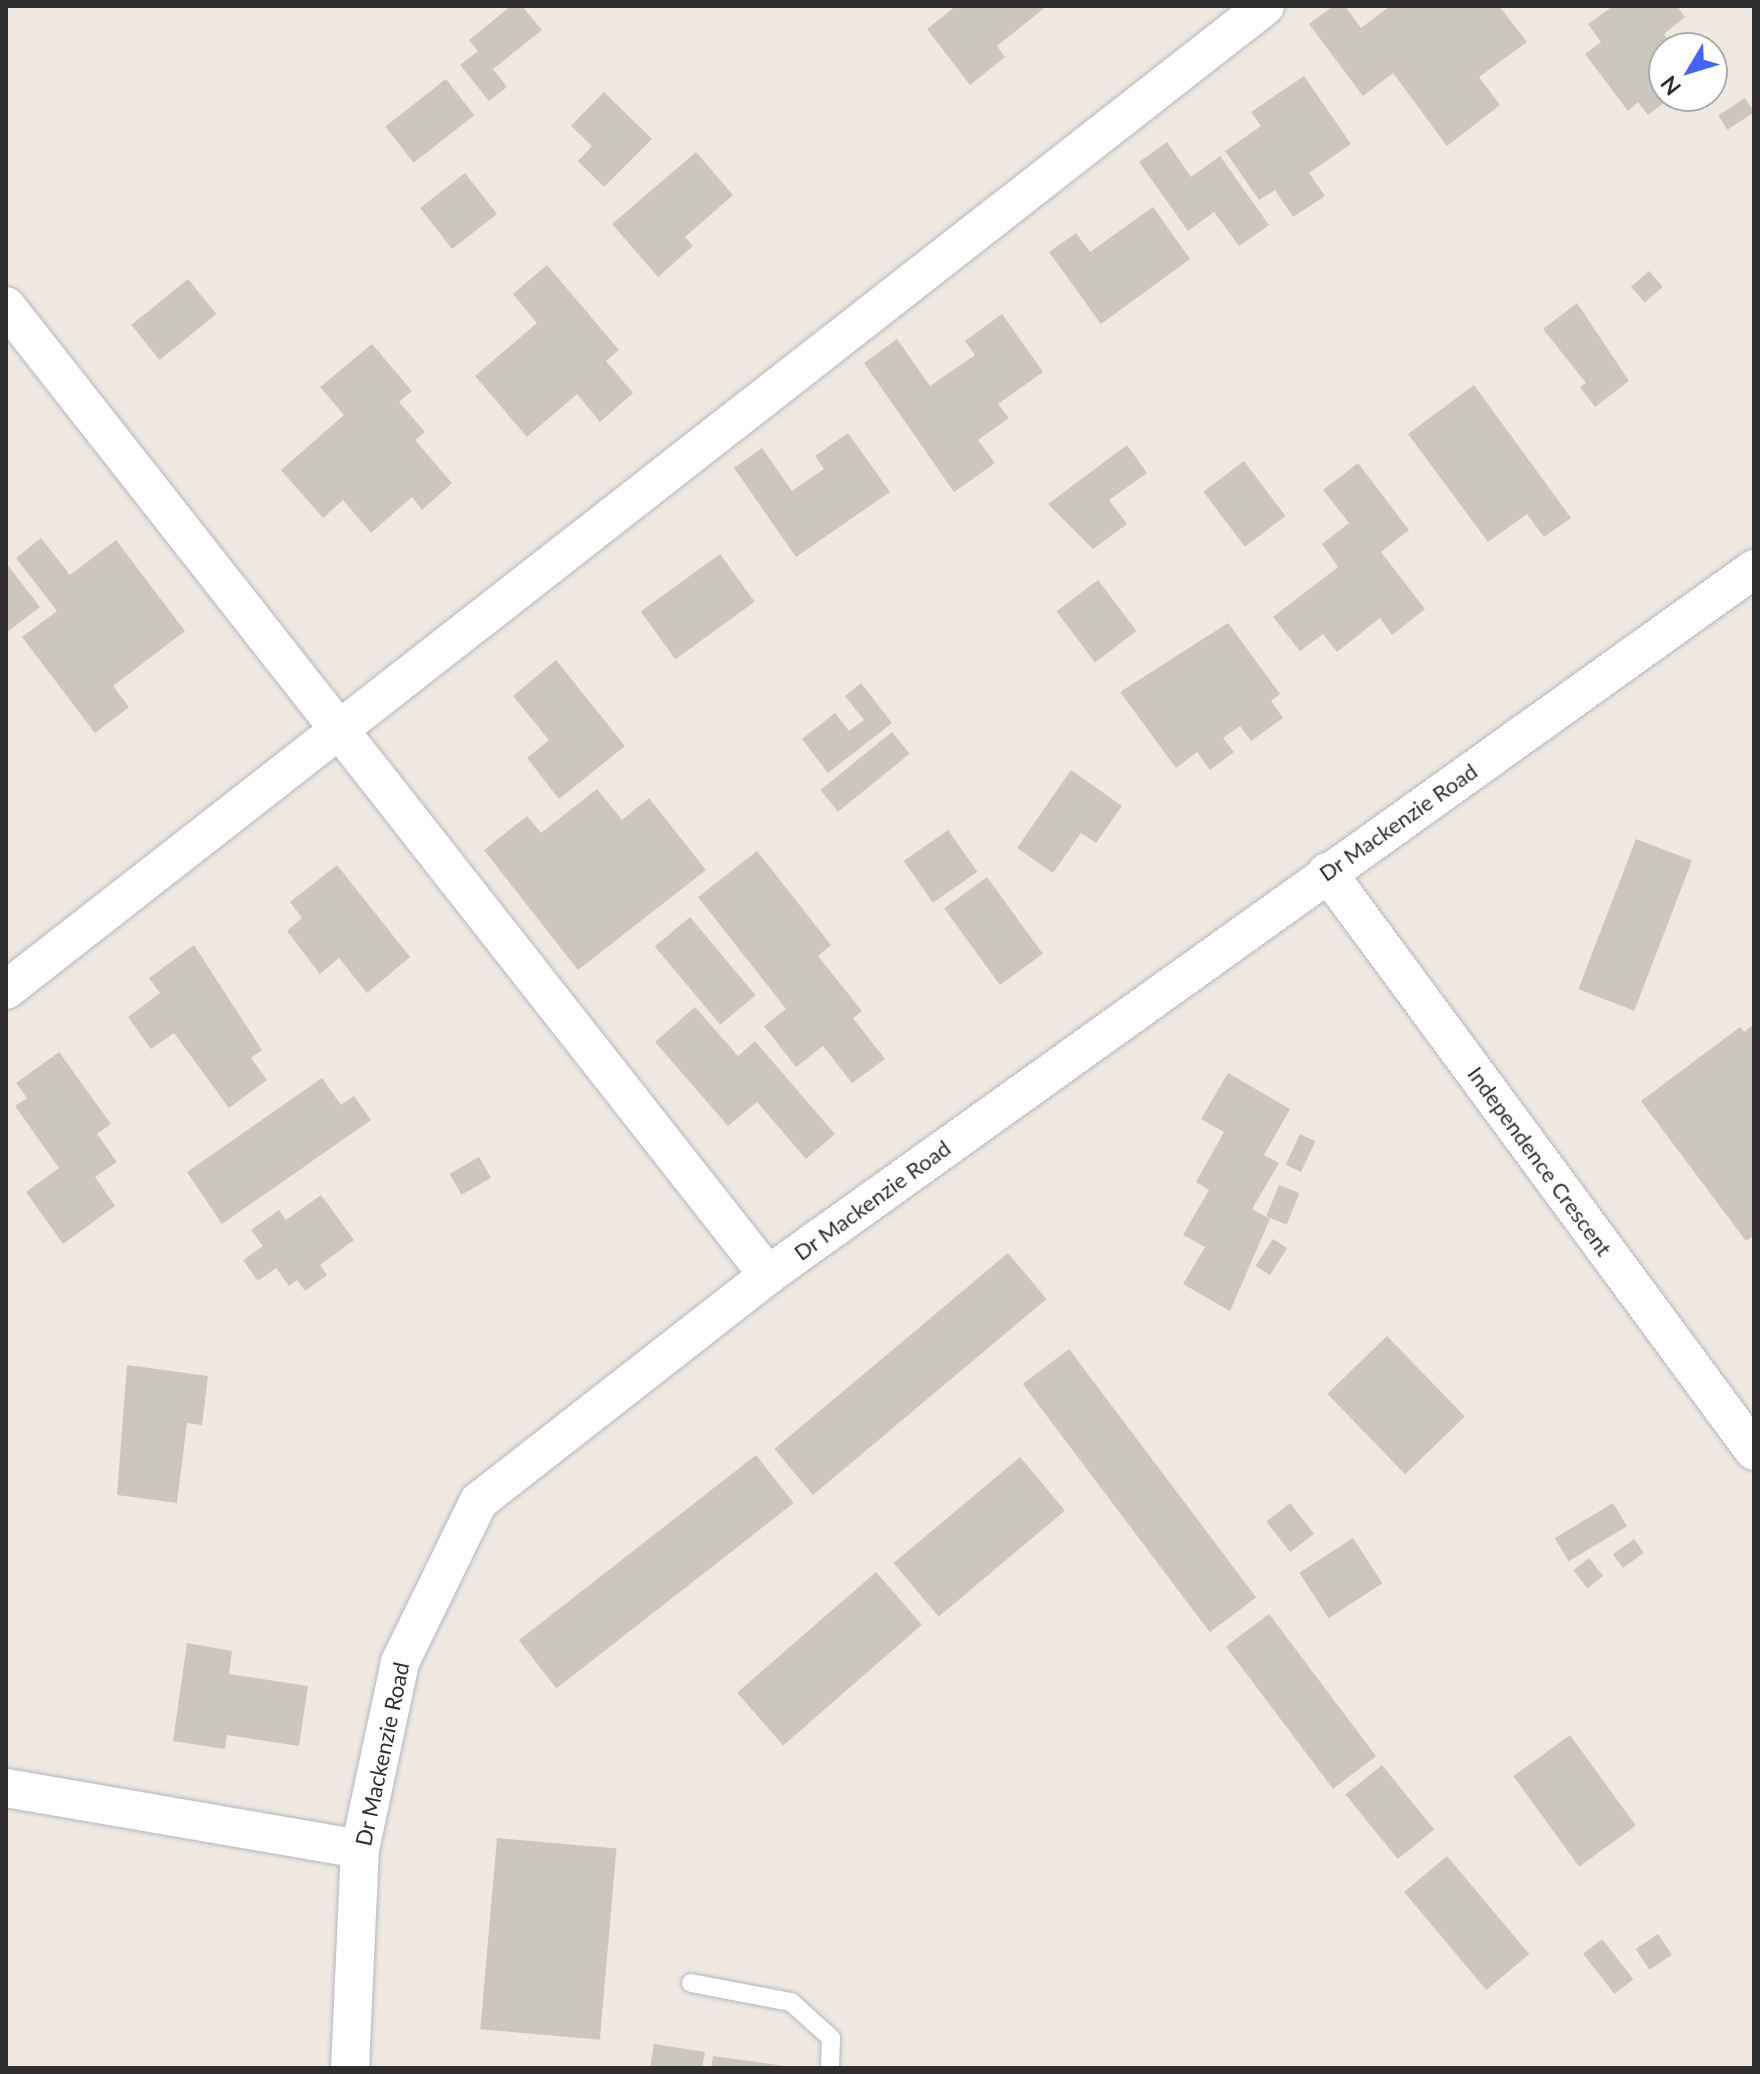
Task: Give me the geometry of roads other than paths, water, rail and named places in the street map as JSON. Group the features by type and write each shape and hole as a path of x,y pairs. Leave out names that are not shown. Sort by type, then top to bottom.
{"street":[{"path":"6,990 341,725 1265,6"},
{"path":"6,306 341,725 768,1275"},
{"name":"Dr Mackenzie Road","path":"350,2068 360,1849 400,1662 479,1501 768,1275 1754,569"},
{"name":"Independence Crescent","path":"1327,872 1754,1451"},
{"path":"6,1788 360,1849"}],"lane":[{"path":"691,1983 791,2002 831,2038 830,2068"}]}
